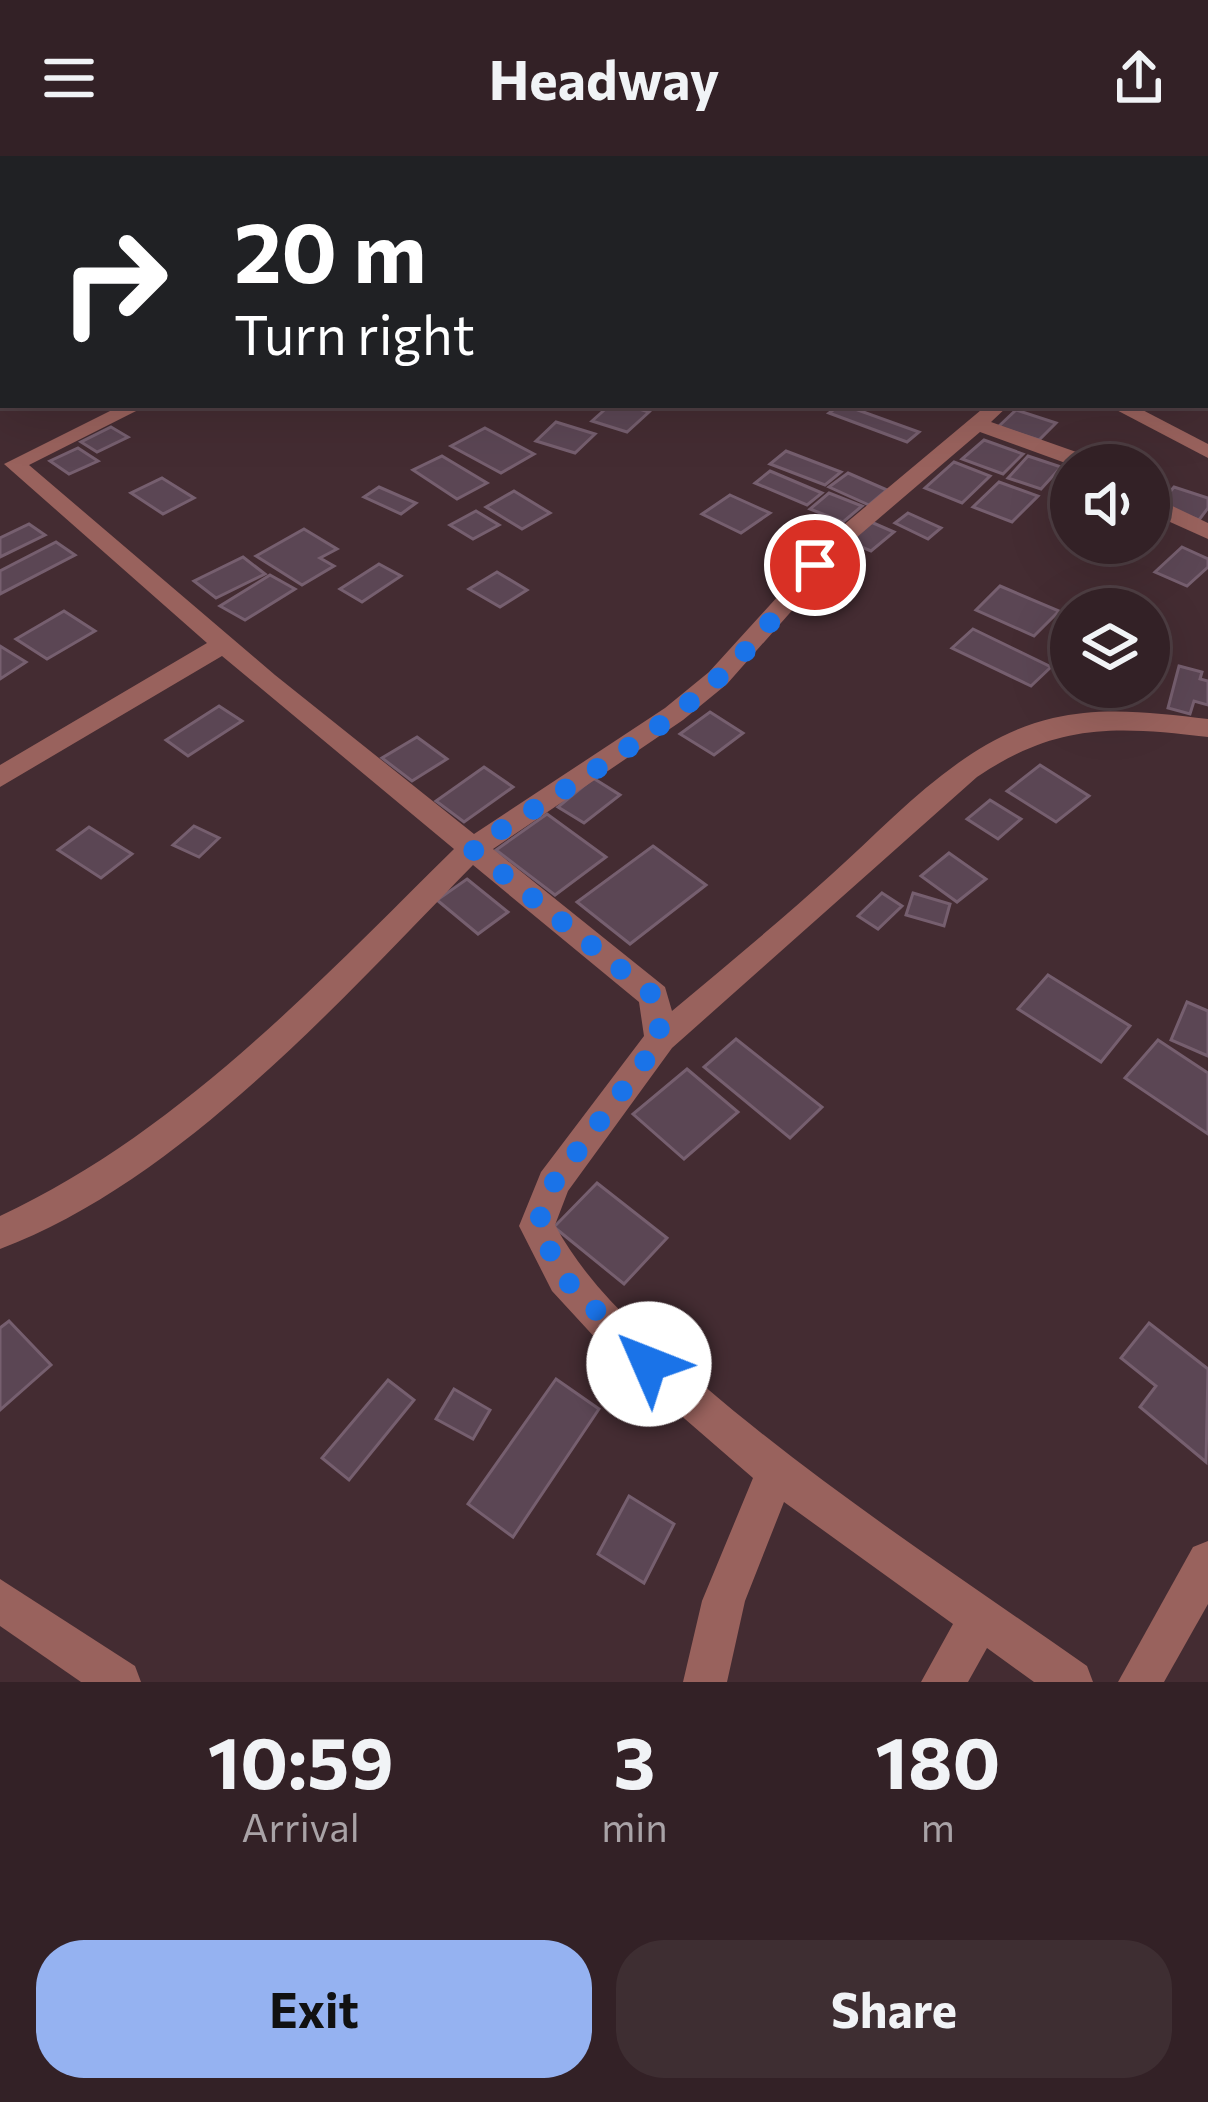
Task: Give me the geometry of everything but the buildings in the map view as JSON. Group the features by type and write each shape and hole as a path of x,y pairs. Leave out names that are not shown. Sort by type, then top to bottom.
{"street":[{"path":"131,408 5,463 654,996 661,1039"},
{"path":"0,1233 85,1191 134,1160 308,1014 472,849 674,714 718,678 831,549 996,408"},
{"path":"1123,408 1208,452"},
{"path":"977,424 1050,450"},
{"path":"1170,514 1208,532"},
{"path":"0,777 224,644"},
{"path":"1071,1682 777,1472 623,1342 565,1279 537,1226 553,1184 661,1039 930,799 1002,751 1049,727 1104,720 1208,728"},
{"path":"705,1682 716,1621 751,1526 777,1472"},
{"path":"1140,1682 1208,1562"},
{"path":"0,1600 119,1682"},
{"path":"943,1682 981,1617"}],"route":[{"path":"649,1364 565,1279 537,1226 553,1184 661,1039 654,996 472,849 674,714 718,678 753,644 815,565"}]}
